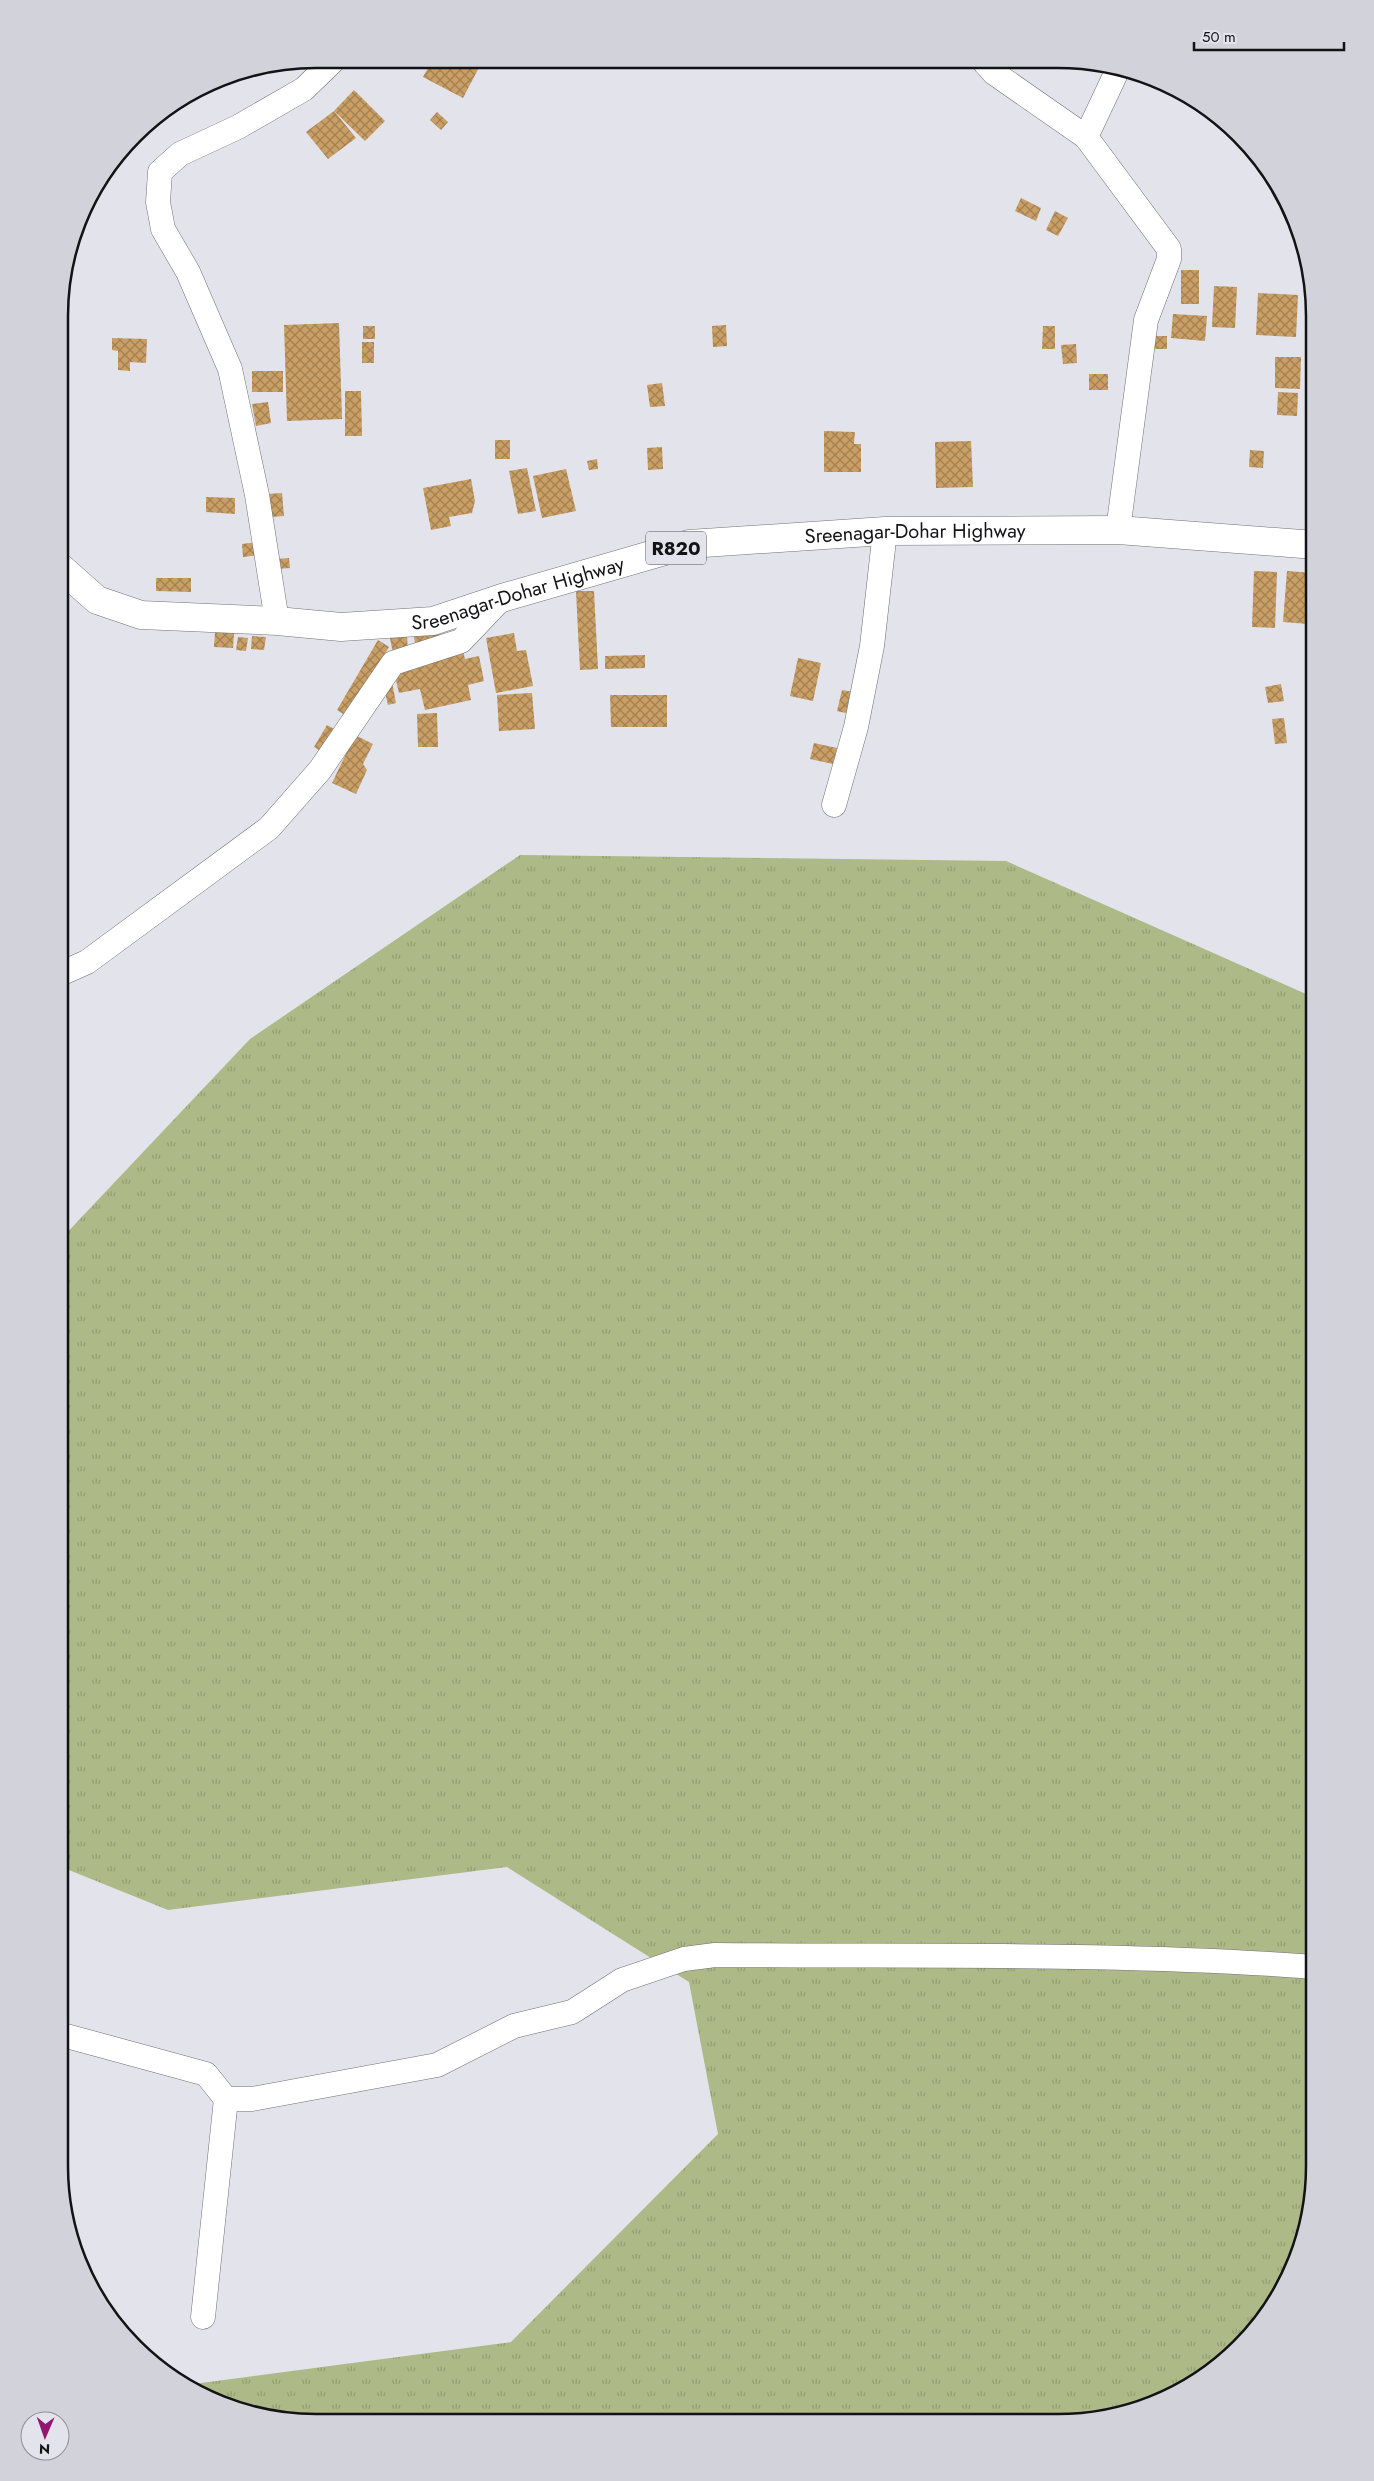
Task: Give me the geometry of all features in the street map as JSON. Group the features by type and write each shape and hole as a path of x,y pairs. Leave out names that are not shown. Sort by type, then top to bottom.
{"main road":[{"name":"Sreenagar-Dohar Highway","path":"68,574 97,600 141,615 341,626 433,621 502,598 690,544 885,531 1118,530 1306,544"}],"street":[{"path":"277,621 257,495 230,369 188,272 163,229 158,192 160,172 180,154 238,127 304,89 325,68"},
{"path":"990,68 1086,137 1169,249 1169,259 1146,320 1118,530"},
{"path":"1086,137 1116,74"},
{"path":"834,805 856,727 870,655 885,531"},
{"path":"68,970 87,962 269,828 320,770 393,663 461,641 502,598"},
{"path":"226,2099 252,2100 437,2065 514,2026 572,2012 622,1980 684,1960 715,1955 1067,1958 1252,1962 1306,1966"},
{"path":"68,2036 206,2074 226,2099 203,2317"}],"green space":[{"path":"520,855 1006,861 1306,994 1306,2182 1298,2230 1288,2261 1273,2290 1245,2329 1210,2362 1183,2380 1154,2395 1107,2409 1059,2414 315,2414 267,2409 251,2405 220,2395 198,2383 511,2342 718,2134 689,1982 507,1867 168,1910 68,1870 68,1232 250,1039"}],"building":[{"path":"428,68 479,68 463,98 423,77"},
{"path":"354,90 385,121 365,141 334,111"},
{"path":"334,111 356,138 328,159 306,132"},
{"path":"437,112 448,122 441,130 430,120"},
{"path":"1021,198 1041,208 1036,221 1015,211"},
{"path":"1055,211 1068,218 1058,236 1046,230"},
{"path":"1181,270 1199,270 1199,304 1181,304"},
{"path":"1214,286 1237,287 1235,328 1212,327"},
{"path":"1258,293 1298,295 1296,337 1256,335"},
{"path":"1173,314 1207,316 1205,341 1171,338"},
{"path":"339,323 342,419 287,421 284,325"},
{"path":"726,325 727,346 713,347 712,326"},
{"path":"363,326 375,326 375,339 363,339"},
{"path":"1043,326 1055,326 1055,349 1042,349"},
{"path":"1150,336 1167,336 1167,349 1150,349"},
{"path":"112,338 147,339 146,363 130,362 130,371 118,370 118,351 112,350"},
{"path":"362,342 374,342 374,363 362,363"},
{"path":"1076,344 1077,363 1063,364 1061,345"},
{"path":"1275,357 1301,357 1300,389 1275,388"},
{"path":"252,371 283,371 283,392 252,392"},
{"path":"1089,374 1108,374 1108,390 1089,390"},
{"path":"662,383 665,406 650,407 647,385"},
{"path":"345,391 361,391 362,436 345,436"},
{"path":"1278,392 1298,393 1297,416 1277,415"},
{"path":"268,402 271,423 256,426 252,404"},
{"path":"824,431 855,432 854,444 861,444 861,472 824,472"},
{"path":"495,440 510,440 510,459 495,459"},
{"path":"971,441 973,487 936,488 935,442"},
{"path":"662,447 663,469 648,470 647,448"},
{"path":"1250,450 1264,451 1263,468 1249,467"},
{"path":"597,459 598,469 589,470 587,461"},
{"path":"527,468 536,511 518,514 509,471"},
{"path":"566,469 576,511 542,518 533,476"},
{"path":"471,479 475,501 472,513 449,517 451,526 431,530 423,488"},
{"path":"282,493 284,516 271,517 268,494"},
{"path":"206,497 235,498 235,514 206,512"},
{"path":"259,542 260,555 243,557 242,544"},
{"path":"289,558 290,568 278,569 277,559"},
{"path":"1254,571 1277,572 1275,628 1252,627"},
{"path":"1287,571 1306,572 1306,624 1283,622"},
{"path":"156,578 191,578 191,592 156,591"},
{"path":"576,591 594,591 598,669 580,670"},
{"path":"438,627 442,644 416,649 413,632"},
{"path":"215,632 234,633 233,648 214,647"},
{"path":"514,633 517,651 526,650 533,686 496,693 486,638"},
{"path":"407,635 408,652 393,654 390,638"},
{"path":"252,636 266,637 264,650 251,649"},
{"path":"238,637 248,638 246,651 236,650"},
{"path":"378,640 389,647 348,717 337,710"},
{"path":"463,651 465,659 479,656 484,681 468,685 471,700 425,710 420,689 399,693 394,672 427,665 425,659"},
{"path":"645,655 645,668 605,669 605,656"},
{"path":"798,658 821,663 813,701 790,696"},
{"path":"392,682 396,703 388,705 383,684"},
{"path":"1281,684 1284,701 1268,703 1265,687"},
{"path":"842,690 854,692 850,714 837,711"},
{"path":"532,693 535,729 499,731 497,695"},
{"path":"610,695 667,695 667,727 611,727"},
{"path":"437,713 438,747 418,747 417,714"},
{"path":"1284,718 1287,743 1275,744 1272,719"},
{"path":"327,725 338,731 325,754 314,747"},
{"path":"355,735 373,744 363,764 367,770 356,794 332,783"},
{"path":"814,743 837,748 833,764 810,759"}]}
